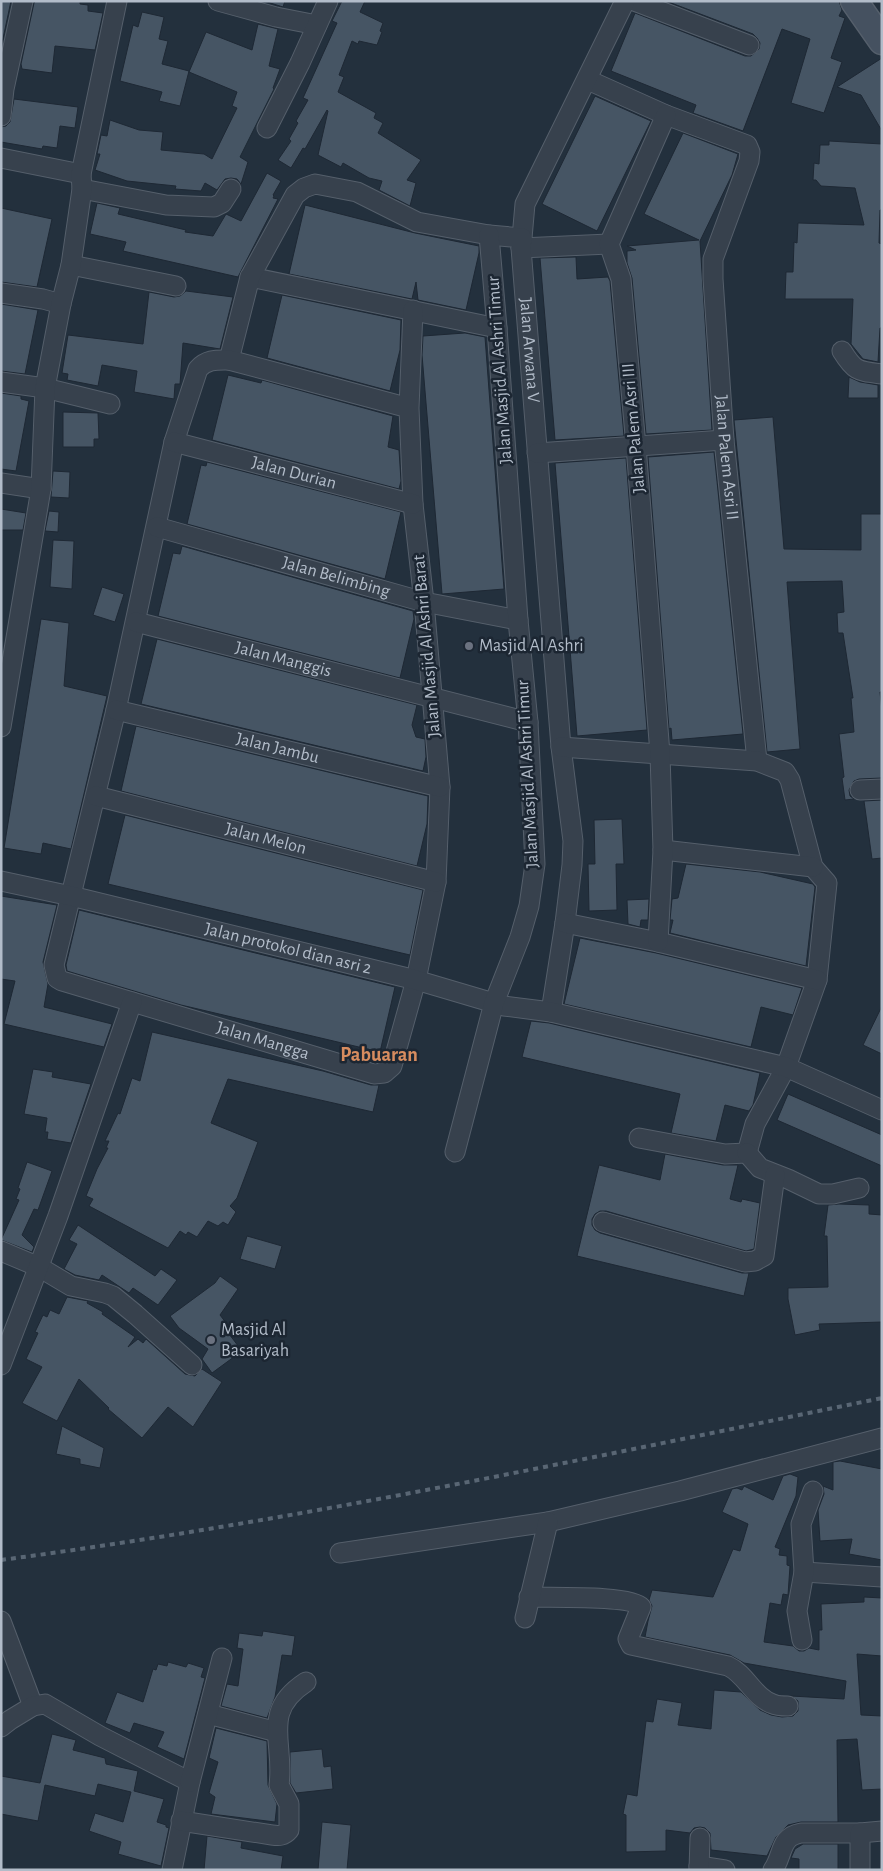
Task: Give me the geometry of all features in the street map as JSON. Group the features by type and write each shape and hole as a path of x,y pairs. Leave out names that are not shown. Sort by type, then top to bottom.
{"street":[{"path":"1,116 4,89 22,1"},
{"path":"1,727 41,489 45,388 61,304 71,264 81,182 117,1"},
{"path":"218,1 276,17 317,25"},
{"path":"267,128 300,63 328,1"},
{"path":"509,239 625,1"},
{"path":"634,1 749,45"},
{"path":"854,1 882,41"},
{"path":"229,360 250,277 295,195 304,188 315,184 357,192 417,222 509,239 609,244 666,115 588,80"},
{"name":"Jalan Palem Asri II","path":"666,115 747,145 750,152 750,161 713,259 713,279 724,440 757,761"},
{"path":"1,158 166,205 214,206 222,203 231,189"},
{"name":"Jalan Masjid Al Ashri Timur","path":"455,1152 529,906 535,864 528,722 518,620 497,328 509,239"},
{"name":"Jalan Arwana V","path":"509,239 537,453 561,747 573,841 565,923 551,1012"},
{"name":"Jalan Palem Asri III","path":"609,244 621,279 660,754 663,850 658,942"},
{"path":"71,264 176,286"},
{"path":"250,277 497,328"},
{"path":"1,293 43,299 61,304"},
{"name":"Jalan Masjid Al Ashri Barat","path":"392,1066 416,980 436,882 440,787 414,504 410,408 413,310"},
{"path":"842,351 851,366 856,369 882,374"},
{"path":"71,896 136,622 174,442 198,369 203,363 210,360 229,360 410,408"},
{"path":"1,382 45,388 110,404"},
{"path":"537,453 724,440"},
{"name":"Jalan Durian","path":"174,442 414,504"},
{"path":"1,483 41,489"},
{"name":"Jalan Belimbing","path":"157,527 424,602 518,620"},
{"name":"Jalan Manggis","path":"136,622 528,722"},
{"name":"Jalan Jambu","path":"116,710 440,787"},
{"path":"561,747 757,761 785,772 790,780 814,867 827,883 817,980 786,1067 755,1124 747,1153"},
{"path":"860,790 882,789"},
{"name":"Jalan Melon","path":"96,796 436,882"},
{"path":"663,850 814,867"},
{"name":"Jalan protokol dian asri 2","path":"1,881 71,896 416,980 499,1004 551,1012 786,1067 882,1110"},
{"name":"Jalan Mangga","path":"71,896 54,965 57,978 62,981 374,1074 384,1073 392,1066"},
{"path":"565,923 658,942 817,980"},
{"path":"1,1365 38,1267 132,1002"},
{"path":"638,1138 725,1154 747,1153"},
{"path":"747,1153 760,1168 819,1194 833,1194 859,1188"},
{"path":"603,1222 745,1262 755,1261 764,1256 775,1175"},
{"path":"1,1251 38,1267 71,1286 113,1296 192,1365"},
{"path":"340,1553 548,1522 680,1491 882,1438"},
{"path":"802,1640 797,1611 804,1572 801,1524 814,1491"},
{"path":"525,1618 548,1522"},
{"path":"804,1572 882,1577"},
{"path":"529,1597 605,1598 634,1602 641,1607 628,1639 630,1645 728,1666 738,1670 767,1702 774,1705 788,1706"},
{"path":"1,1621 33,1706"},
{"path":"172,1870 190,1782 222,1658"},
{"path":"181,1821 272,1835 285,1834 289,1830 289,1804 279,1785 282,1776 276,1732 282,1705 306,1682"},
{"path":"1,1727 33,1706 45,1704 100,1736 190,1782"},
{"path":"208,1714 276,1732"},
{"path":"774,1870 786,1839 791,1835 801,1833 882,1831"},
{"path":"860,1833 860,1870"},
{"path":"700,1838 699,1868 725,1870"}],"building":[{"path":"1,1 11,1 1,48"},
{"path":"36,1 80,1 80,4 88,5 88,11 103,13 95,50 55,46 52,73 22,69 21,64"},
{"path":"264,1 285,1 283,7"},
{"path":"342,1 365,1 360,12 383,23 377,45 359,41 358,44 352,41 339,75 344,77 338,92 376,113 374,118 383,123 378,133 421,160 407,180 416,183 410,206 379,190 382,181 369,178 343,163 341,167 318,155 327,110 305,149 303,148 291,168 278,160 291,141 289,139 298,123 296,121 308,100 303,98 337,23 332,21"},
{"path":"666,1 839,1 842,10 839,16 845,18 831,58 842,62 824,113 791,103 810,39 782,29 743,131 693,113 696,105 611,71 635,13 745,56 751,56 759,49 760,43 753,34"},
{"path":"142,12 164,17 159,39 168,41 162,64 189,71 180,106 159,101 162,92 120,81 133,25 138,27"},
{"path":"258,24 278,29 269,66 280,69 274,89 240,157 248,162 241,184 237,179 231,178 225,179 217,190 205,183 201,191 175,189 176,186 127,181 95,170 100,154 97,154 101,135 107,136 110,120 139,130 163,132 161,150 204,154 212,159 237,108 232,106 237,92 189,72 206,32 252,50"},
{"path":"882,58 882,131 861,95 837,87"},
{"path":"595,96 651,121 597,231 542,204"},
{"path":"14,99 78,107 75,128 60,126 57,148 43,146 42,149 1,142 1,127 6,126 10,122"},
{"path":"683,133 738,154 732,175 700,241 712,430 646,434 632,278 627,263 627,251 636,250 627,246 699,240 644,214"},
{"path":"829,141 882,144 882,210 880,210 879,243 882,244 882,328 880,328 878,362 863,359 851,344 853,299 785,299 786,272 793,272 794,242 797,243 798,223 864,225 855,188 821,186 816,180 813,180 814,163 819,164 820,145 829,145"},
{"path":"267,173 281,181 273,195 273,198 278,199 238,277 123,251 126,242 90,234 97,203 120,208 118,214 186,230 185,232 213,236 226,214 241,221"},
{"path":"305,205 415,233 479,246 466,310 418,300 416,282 412,299 289,274"},
{"path":"1,208 52,219 37,287 1,282"},
{"path":"576,257 577,279 608,277 610,281 624,436 555,440 540,258"},
{"path":"186,291 233,297 220,349 183,343 180,384 175,384 174,399 134,392 137,371 102,365 98,386 67,380 68,374 62,373 68,335 143,344 149,292 174,297 180,296"},
{"path":"282,295 401,320 400,350 390,391 267,358"},
{"path":"1,304 38,310 25,374 1,371"},
{"path":"465,333 485,337 504,589 442,594 422,355 423,336"},
{"path":"228,375 261,383 262,380 393,416 388,447 399,450 401,481 399,489 212,440"},
{"path":"849,377 860,382 878,385 878,398 848,398"},
{"path":"1,393 21,396 21,399 29,401 16,471 1,469"},
{"path":"63,412 98,413 99,439 94,439 94,447 63,447"},
{"path":"773,417 784,549 861,550 861,514 882,514 882,692 880,692 882,711 882,778 854,781 849,790 850,796 854,799 845,800 839,734 854,732 851,698 853,698 843,633 838,633 837,613 844,612 842,581 787,582 800,749 767,752 734,420"},
{"path":"714,452 743,734 672,740 671,728 669,729 648,457"},
{"path":"626,458 647,730 577,736 555,463"},
{"path":"207,462 401,512 385,579 187,524 201,465 206,466"},
{"path":"53,471 70,472 69,498 51,497"},
{"path":"1,509 26,513 23,530 1,530"},
{"path":"49,511 59,512 58,532 45,531"},
{"path":"53,540 74,541 72,589 50,587"},
{"path":"182,546 413,611 414,619 400,678 158,616 173,553 180,554"},
{"path":"102,587 124,594 115,622 93,615"},
{"path":"41,619 69,623 64,686 107,696 71,849 43,843 41,854 4,848"},
{"path":"157,639 417,705 412,725 416,737 425,739 426,757 423,771 141,704"},
{"path":"136,726 428,796 427,824 417,866 121,791"},
{"path":"882,800 882,858 872,859 864,801"},
{"path":"125,815 423,890 410,955 108,884"},
{"path":"622,819 624,864 616,864 617,910 589,911 588,864 595,864 594,820"},
{"path":"686,864 760,872 813,884 815,887 806,966 670,933 673,920 670,920 672,899 678,898"},
{"path":"1,896 57,905 43,962 48,984 44,1007 112,1024 104,1047 4,1024 15,981 1,979"},
{"path":"649,899 648,920 641,920 640,927 628,924 627,900"},
{"path":"79,910 395,987 380,1052 181,1005 67,971 66,965"},
{"path":"580,938 656,953 802,988 793,1015 761,1007 751,1047 564,1004"},
{"path":"882,1006 882,1054 863,1045"},
{"path":"531,1021 549,1023 760,1073 753,1105 749,1111 725,1105 716,1141 671,1133 680,1094 522,1057"},
{"path":"152,1032 323,1071 371,1085 379,1085 373,1112 228,1079 211,1123 258,1142 237,1198 230,1206 236,1212 228,1225 223,1222 218,1226 208,1221 197,1237 188,1232 186,1235 180,1231 168,1248 89,1206 93,1199 86,1196 108,1148 106,1148 109,1141 105,1141 118,1113 120,1114 132,1078 140,1081"},
{"path":"33,1069 53,1072 52,1077 91,1084 71,1143 47,1139 48,1132 45,1132 47,1118 24,1114"},
{"path":"788,1094 882,1135 882,1166 777,1120"},
{"path":"665,1154 723,1165 738,1165 730,1199 741,1202 742,1199 760,1203 754,1249 746,1251 606,1211 600,1211 595,1214 592,1219 592,1225 600,1233 742,1273 749,1273 744,1296 577,1256 599,1165 660,1180"},
{"path":"27,1162 52,1171 38,1210 34,1209 22,1235 34,1247 32,1252 1,1240 19,1200 16,1199 20,1189 18,1188"},
{"path":"828,1205 869,1205 869,1214 882,1215 882,1322 819,1324 820,1330 795,1335 788,1299 788,1288 828,1287 827,1236 824,1236"},
{"path":"78,1225 155,1276 161,1269 177,1280 158,1305 133,1288 129,1293 102,1275 99,1280 75,1275 64,1269 77,1244 69,1240"},
{"path":"247,1236 282,1246 275,1269 240,1259"},
{"name":"Masjid Al Basariyah","path":"220,1276 238,1289 220,1315 230,1328 226,1330 242,1351 212,1373 202,1359 208,1349 179,1328 170,1316 215,1283"},
{"path":"67,1297 88,1301 87,1303 103,1312 102,1314 135,1337 128,1347 138,1339 143,1343 146,1339 185,1374 195,1376 202,1369 222,1382 193,1427 168,1407 142,1438 108,1409 79,1379 57,1421 22,1403 42,1367 26,1359 38,1333 35,1332 43,1315 47,1317 50,1310 59,1314"},
{"path":"62,1426 104,1448 100,1468 80,1464 80,1459 56,1454"},
{"path":"840,1461 882,1469 882,1560 849,1554 852,1539 820,1541 818,1510 824,1494 823,1486 833,1490 833,1462"},
{"path":"790,1474 798,1477 796,1496 775,1547 780,1549 779,1555 787,1556 787,1565 790,1566 788,1595 783,1594 781,1605 770,1603 764,1642 793,1646 799,1651 809,1648 819,1650 819,1630 822,1630 821,1604 864,1602 864,1597 882,1598 882,1656 857,1654 861,1715 882,1716 882,1789 862,1790 857,1739 837,1740 838,1822 801,1822 788,1825 776,1837 767,1856 711,1850 710,1833 705,1828 700,1827 694,1828 690,1833 666,1830 666,1851 626,1852 626,1815 623,1814 627,1794 637,1796 646,1721 653,1722 657,1699 682,1703 678,1725 711,1729 714,1690 741,1692 760,1710 782,1717 793,1716 798,1711 798,1701 791,1696 844,1699 846,1681 744,1663 730,1655 645,1637 652,1606 649,1600 652,1590 713,1597 733,1549 740,1551 748,1524 722,1512 732,1489 742,1490 744,1486 773,1500 783,1476"},
{"path":"263,1631 295,1636 292,1656 282,1655 275,1697 267,1718 221,1706 227,1684 238,1686 243,1649 237,1648 239,1633 262,1636"},
{"path":"168,1662 186,1667 188,1663 204,1668 201,1677 205,1678 184,1759 157,1747 164,1732 134,1723 130,1733 105,1723 117,1692 143,1702 153,1669 156,1670 158,1664 167,1666"},
{"path":"216,1728 267,1741 268,1785 277,1804 275,1822 211,1814 215,1797 209,1793 218,1762 209,1758"},
{"path":"52,1734 76,1740 73,1750 105,1758 106,1764 138,1771 134,1791 164,1799 157,1822 169,1828 161,1866 118,1854 121,1842 89,1831 95,1813 123,1822 131,1792 98,1784 95,1796 45,1785 38,1821 1,1814 1,1776 40,1783"},
{"path":"322,1749 324,1767 331,1766 333,1789 296,1793 290,1783 290,1752"},
{"path":"322,1822 351,1825 347,1870 318,1870"},
{"path":"207,1836 242,1842 241,1848 283,1856 281,1870 204,1870"},
{"path":"803,1844 838,1844 838,1870 799,1870 799,1859 791,1858 795,1849"}],"railway":[{"path":"1,1560 222,1527 443,1487 882,1398"}],"place":[{"name":"Masjid Al Ashri","path":"469,646"},
{"name":"Masjid Al Basariyah","path":"211,1340"}],"district":[{"name":"Pabuaran","path":"379,1055"}]}
